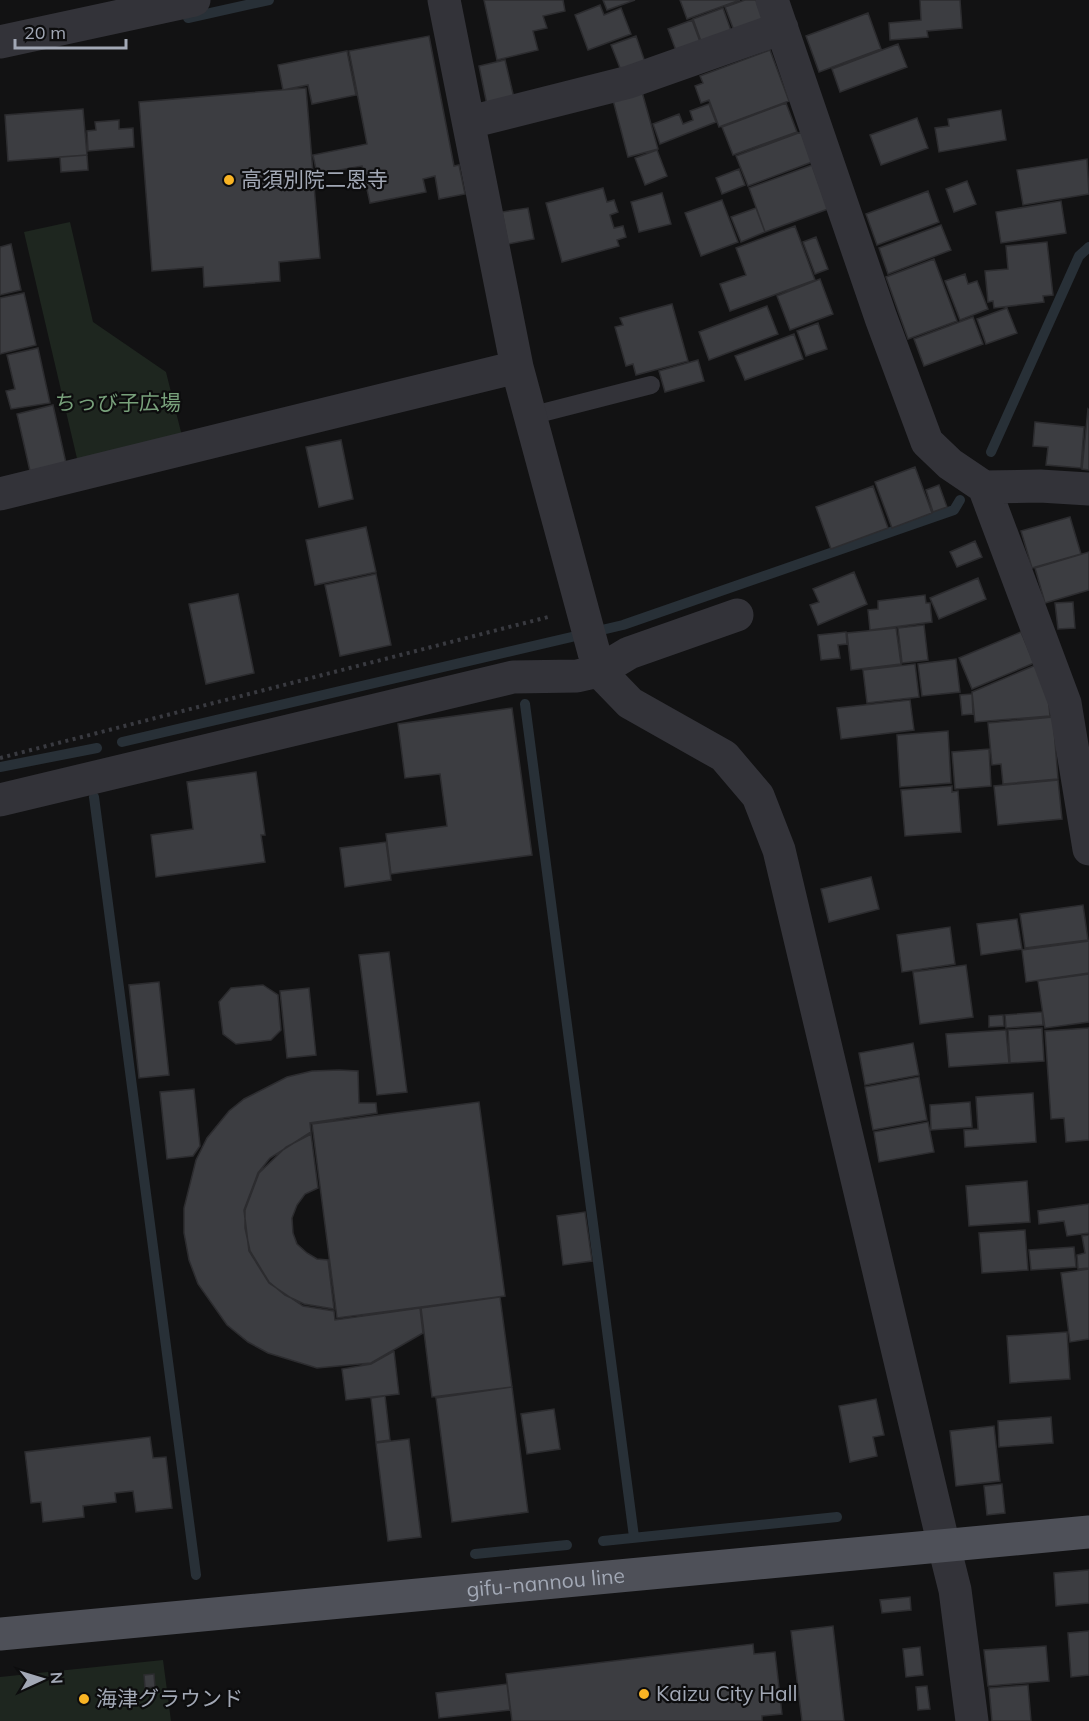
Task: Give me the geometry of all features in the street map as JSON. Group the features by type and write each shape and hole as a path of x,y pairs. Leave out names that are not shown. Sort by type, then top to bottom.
{"main road":[{"name":"gifu-nannou line","path":"0,1634 1089,1532"}],"street":[{"path":"0,42 194,0"},
{"path":"444,0 517,367 597,662 630,703 724,756 758,795 779,850 955,1590 972,1721"},
{"path":"470,122 629,82 777,14 881,318 927,442 950,464 984,487 1040,486 1089,489"},
{"path":"0,494 517,367"},
{"path":"984,487 1065,703 1089,849"},
{"path":"0,800 513,677 576,676 597,662 737,615"}],"lane":[{"path":"530,416 651,384"}],"path":[{"path":"0,758 493,633 583,613"}],"green space":[{"name":"ちっび子広場","path":"70,222 93,322 166,372 183,440 79,467 24,232"},
{"name":"海津グラウンド","path":"163,1660 171,1721 0,1721 0,1677"}],"building":[{"path":"484,0 563,0 565,11 543,16 547,28 533,31 538,50 497,60"},
{"path":"603,0 635,0 607,10"},
{"path":"680,0 740,0 687,19"},
{"path":"745,0 756,0 766,26 736,36 725,7"},
{"path":"920,0 960,0 962,28 927,31 928,37 890,40 889,23 921,20"},
{"path":"600,5 604,15 621,8 631,34 588,50 575,15"},
{"path":"723,8 733,36 703,47 693,19"},
{"path":"868,13 881,49 819,72 806,36"},
{"path":"692,20 702,47 678,56 668,29"},
{"path":"429,36 454,166 459,165 465,194 439,199 435,176 423,179 426,192 370,203 362,166 317,174 313,155 367,144 349,51"},
{"path":"636,36 646,65 622,73 611,45"},
{"path":"898,44 907,67 840,92 832,69"},
{"path":"770,50 789,101 719,127 709,100 701,103 695,86 703,83 700,76"},
{"path":"347,51 356,95 312,104 308,85 283,90 278,65"},
{"path":"505,60 514,98 487,105 479,66"},
{"name":"高須別院二恩寺","path":"306,88 320,258 279,262 280,281 204,287 203,267 152,271 139,102"},
{"path":"642,92 658,149 628,157 613,100"},
{"path":"786,103 797,132 733,155 722,127"},
{"path":"709,104 716,122 660,144 653,124 679,114 683,124 693,120 690,111"},
{"path":"83,109 87,155 8,161 5,115"},
{"path":"1001,110 1006,140 939,152 935,128 949,126 948,119"},
{"path":"917,118 928,148 881,165 870,135"},
{"path":"119,120 119,129 133,128 134,147 88,151 87,131 96,130 95,122"},
{"path":"801,132 812,162 748,186 736,156"},
{"path":"657,150 667,176 645,185 635,158"},
{"path":"87,155 88,170 61,172 60,157"},
{"path":"1087,159 1089,194 1023,205 1017,170"},
{"path":"812,165 828,209 765,232 749,188"},
{"path":"739,169 745,185 722,194 716,178"},
{"path":"967,181 976,204 954,212 946,189"},
{"path":"603,188 607,202 614,200 618,212 610,215 614,228 623,226 626,237 617,240 619,246 562,262 546,203"},
{"path":"928,191 939,222 877,245 866,214"},
{"path":"662,193 671,224 639,232 631,202"},
{"path":"722,200 738,242 701,256 685,213"},
{"path":"1061,201 1066,233 1001,243 996,212"},
{"path":"528,208 534,239 508,244 502,212"},
{"path":"756,208 765,232 741,242 731,217"},
{"path":"941,225 951,250 888,274 879,248"},
{"path":"795,226 815,280 730,311 720,284 746,275 736,248"},
{"path":"816,237 828,269 815,274 803,242"},
{"path":"1047,242 1053,295 1043,296 1044,302 994,308 993,301 988,302 985,271 1008,269 1006,246"},
{"path":"11,244 21,290 0,295 0,247"},
{"path":"934,259 957,321 908,339 886,277"},
{"path":"965,274 968,284 977,281 988,309 960,320 945,281"},
{"path":"820,279 833,314 790,330 777,296"},
{"path":"24,293 36,345 0,354 0,298"},
{"path":"672,304 688,361 636,375 633,364 626,366 615,327 623,325 620,318"},
{"path":"767,306 778,334 709,360 699,332"},
{"path":"1007,308 1017,333 986,344 977,319"},
{"path":"973,317 983,344 924,366 914,339"},
{"path":"818,323 827,349 806,356 797,331"},
{"path":"794,334 803,359 745,380 735,356"},
{"path":"38,348 50,403 11,409 6,391 15,389 7,355"},
{"path":"698,360 704,381 665,392 659,371"},
{"path":"53,405 66,463 30,471 17,414"},
{"path":"1089,410 1089,470 1082,469"},
{"path":"1035,422 1084,427 1081,468 1046,465 1048,447 1033,446"},
{"path":"341,440 353,499 319,507 306,447"},
{"path":"915,467 932,513 892,528 875,482"},
{"path":"939,485 947,507 933,512 926,490"},
{"path":"873,486 888,528 831,549 816,507"},
{"path":"1070,517 1081,554 1032,568 1021,531"},
{"path":"366,527 376,572 315,585 306,540"},
{"path":"975,541 982,557 957,567 950,552"},
{"path":"1089,552 1089,590 1045,603 1035,568"},
{"path":"854,572 867,604 818,625 810,605 819,602 813,589"},
{"path":"376,574 391,645 340,656 325,585"},
{"path":"978,578 986,599 939,619 930,598"},
{"path":"238,594 254,673 206,684 189,604"},
{"path":"925,595 926,603 930,603 932,622 870,630 868,610 878,609 878,601"},
{"path":"1073,602 1075,628 1058,629 1055,603"},
{"path":"924,625 928,660 902,663 898,628"},
{"path":"896,628 901,664 851,670 847,633"},
{"path":"846,632 847,644 838,645 840,658 821,660 818,635"},
{"path":"1021,632 1034,663 972,689 959,658"},
{"path":"956,659 960,692 922,696 918,664"},
{"path":"915,664 919,697 867,703 863,670"},
{"path":"1038,664 1047,686 1050,716 975,722 972,692"},
{"path":"972,694 973,714 962,715 960,695"},
{"path":"910,700 914,730 841,739 837,708"},
{"path":"512,708 532,855 391,874 386,834 447,826 440,774 405,778 398,724"},
{"path":"1053,717 1058,779 1003,784 1001,764 992,765 988,723"},
{"path":"948,731 951,783 900,787 897,735"},
{"path":"989,749 991,786 955,789 952,752"},
{"path":"256,772 265,835 261,835 265,862 156,877 151,835 193,829 187,782"},
{"path":"1058,780 1062,819 998,825 994,786"},
{"path":"952,786 952,792 958,791 961,832 905,836 901,790"},
{"path":"386,842 391,880 345,887 340,848"},
{"path":"871,877 879,909 829,922 821,889"},
{"path":"1083,905 1088,940 1025,948 1020,914"},
{"path":"1017,919 1022,949 981,955 977,924"},
{"path":"950,927 955,964 902,972 897,935"},
{"path":"1089,941 1089,973 1026,982 1022,950"},
{"path":"389,952 407,1092 377,1095 359,955"},
{"path":"966,965 973,1017 920,1024 913,972"},
{"path":"1089,974 1089,1022 1045,1028 1038,981"},
{"path":"159,982 169,1075 139,1078 129,985"},
{"path":"263,985 278,995 281,1030 271,1040 236,1044 223,1034 219,1002 231,988"},
{"path":"309,988 316,1055 287,1058 280,991"},
{"path":"1042,1012 1043,1025 1006,1028 1005,1015"},
{"path":"1003,1015 1004,1026 989,1027 989,1016"},
{"path":"1042,1028 1044,1061 1010,1063 1008,1030"},
{"path":"1089,1028 1089,1140 1066,1142 1064,1118 1051,1119 1045,1031"},
{"path":"1006,1030 1009,1063 949,1067 946,1034"},
{"path":"913,1043 919,1075 865,1085 859,1053"},
{"path":"312,1071 358,1071 359,1103 376,1103 377,1113 310,1123 311,1132 270,1158 258,1173 244,1210 249,1251 269,1283 303,1306 334,1311 335,1320 420,1308 423,1333 371,1363 317,1368 268,1353 248,1342 227,1325 198,1284 189,1260 184,1233 184,1208 196,1160 207,1138 229,1111 244,1099 287,1077"},
{"path":"919,1077 927,1120 873,1130 865,1087"},
{"path":"194,1089 200,1146 193,1156 167,1159 160,1092"},
{"path":"1033,1093 1036,1142 965,1147 964,1130 978,1129 976,1097"},
{"path":"479,1102 505,1296 337,1318 312,1124"},
{"path":"970,1102 972,1127 931,1130 930,1105"},
{"path":"928,1122 934,1152 879,1162 874,1132"},
{"path":"311,1134 318,1188 305,1194 297,1205 292,1218 293,1233 297,1244 307,1253 317,1259 328,1260 334,1309 304,1304 285,1295 269,1282 250,1251 245,1228 245,1210 259,1173 286,1147"},
{"path":"1027,1181 1030,1222 969,1226 966,1186"},
{"path":"1089,1204 1089,1233 1067,1236 1064,1221 1039,1224 1038,1211"},
{"path":"585,1212 592,1261 563,1265 557,1216"},
{"path":"1025,1230 1028,1270 982,1273 979,1233"},
{"path":"1089,1235 1089,1268 1078,1269 1077,1255 1085,1253 1082,1236"},
{"path":"1074,1247 1076,1267 1031,1270 1029,1250"},
{"path":"1089,1269 1089,1339 1070,1342 1061,1273"},
{"path":"500,1297 512,1387 432,1397 421,1308"},
{"path":"1067,1332 1070,1379 1010,1383 1007,1336"},
{"path":"394,1351 399,1394 346,1400 342,1369 371,1364"},
{"path":"512,1387 528,1512 452,1522 436,1398"},
{"path":"385,1396 390,1440 376,1442 371,1398"},
{"path":"876,1399 884,1435 873,1437 877,1456 850,1462 839,1406"},
{"path":"554,1409 560,1449 527,1454 521,1414"},
{"path":"1051,1417 1053,1443 999,1447 998,1421"},
{"path":"994,1426 1000,1481 956,1486 950,1431"},
{"path":"150,1437 153,1458 166,1457 172,1508 136,1512 133,1491 115,1493 116,1502 83,1506 84,1517 43,1522 41,1502 31,1503 25,1452"},
{"path":"409,1439 421,1537 388,1541 376,1443"},
{"path":"1002,1484 1005,1513 987,1515 984,1486"},
{"path":"1089,1570 1089,1603 1056,1606 1054,1573"},
{"path":"910,1597 911,1610 882,1613 880,1600"},
{"path":"833,1626 844,1721 802,1721 791,1631"},
{"path":"1089,1631 1089,1675 1071,1677 1068,1633"},
{"name":"Kaizu City Hall","path":"753,1644 754,1654 775,1652 782,1714 762,1716 762,1721 512,1721 506,1674"},
{"path":"1046,1646 1049,1681 988,1686 984,1650"},
{"path":"920,1647 923,1675 906,1677 903,1649"},
{"path":"154,1674 155,1687 145,1688 144,1675"},
{"path":"507,1684 510,1710 439,1718 436,1693"},
{"path":"1028,1685 1031,1721 992,1721 989,1688"},
{"path":"927,1686 930,1709 918,1710 916,1687"}],"waterway":[{"path":"188,18 269,0"},
{"path":"991,452 1079,256 1089,247"},
{"path":"122,742 623,625 954,510 960,500"},
{"path":"525,704 634,1537"},
{"path":"0,767 97,748"},
{"path":"94,797 196,1575"},
{"path":"603,1541 837,1517"},
{"path":"475,1554 567,1545"}],"place":[{"name":"高須別院二恩寺","path":"229,180"},
{"name":"Kaizu City Hall","path":"644,1694"},
{"name":"海津グラウンド","path":"84,1699"}]}
